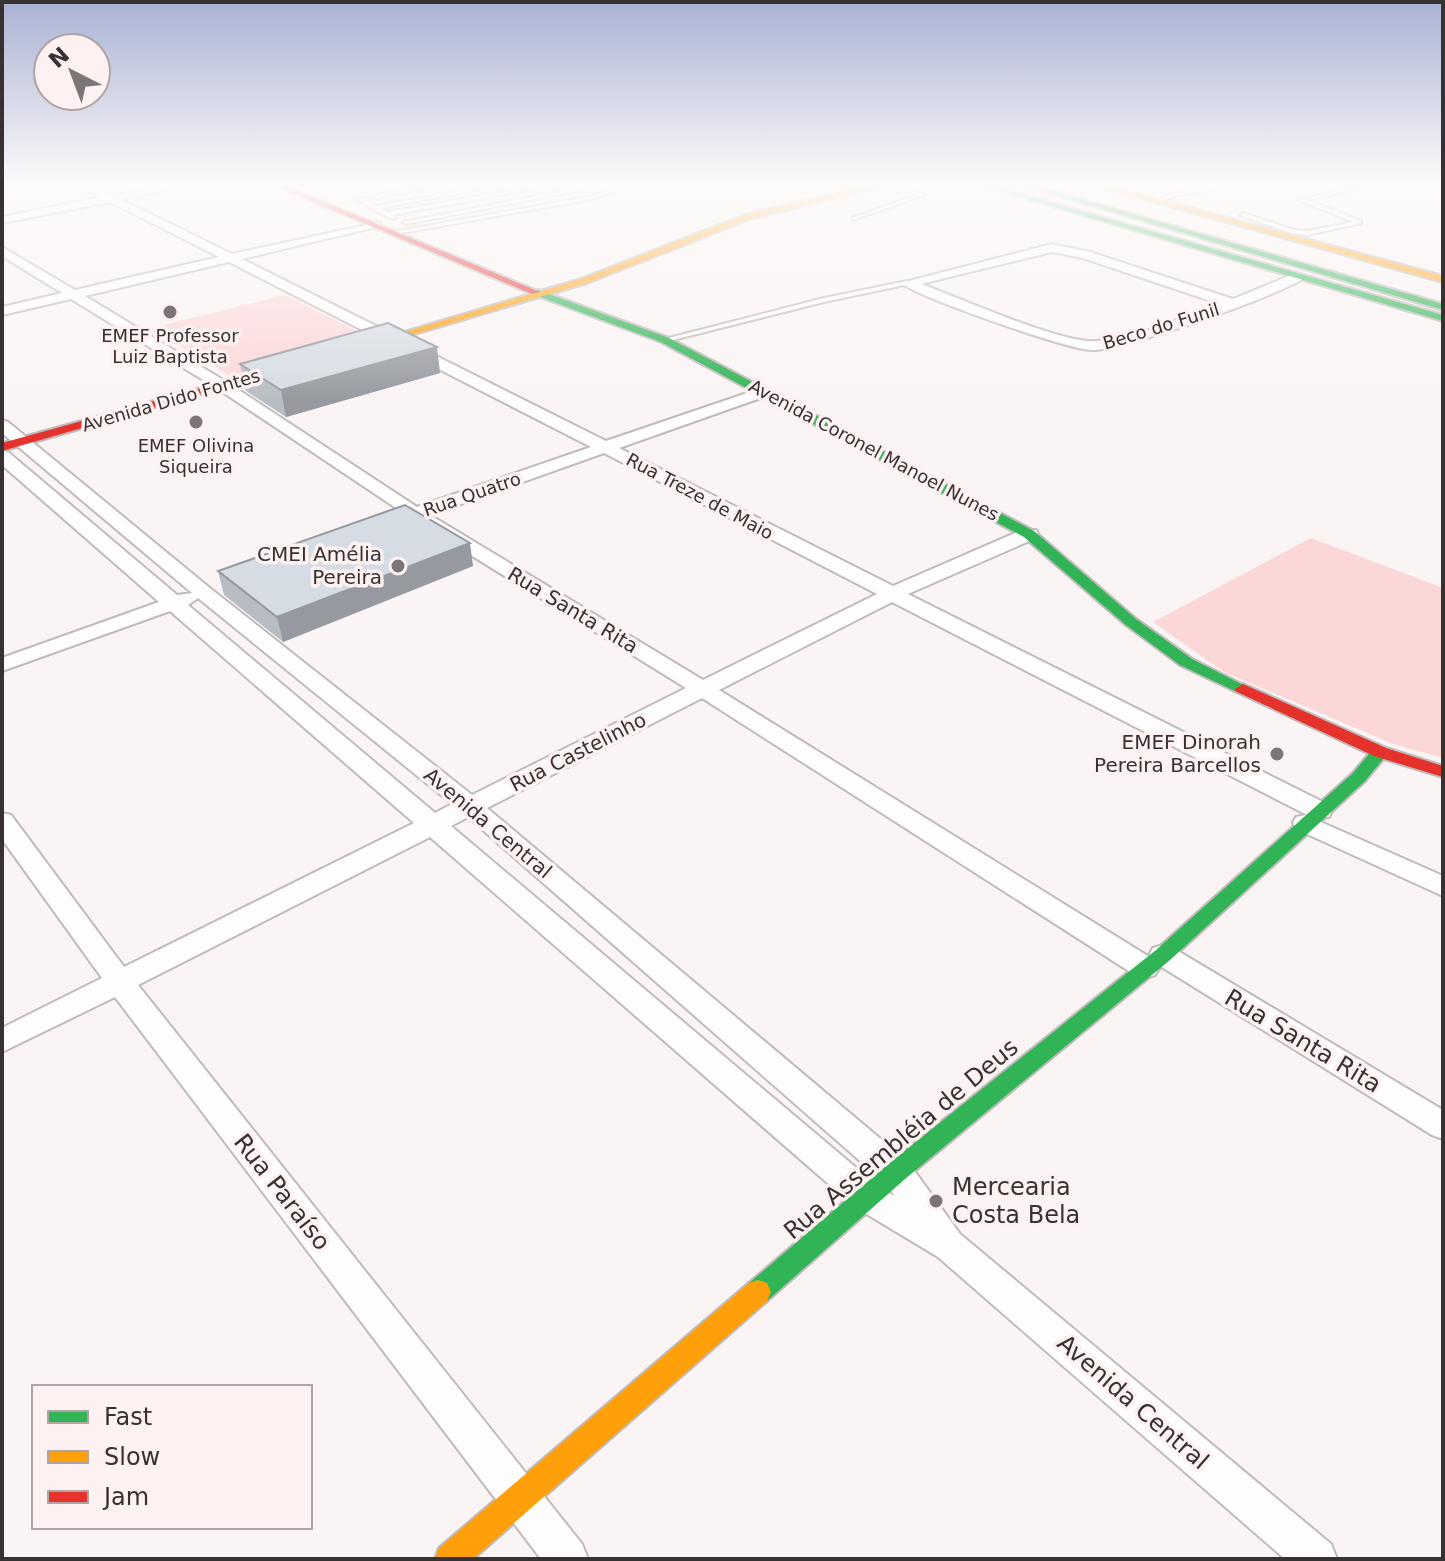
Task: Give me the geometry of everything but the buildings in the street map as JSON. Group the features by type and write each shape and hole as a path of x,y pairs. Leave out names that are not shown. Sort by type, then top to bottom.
{"street":[{"name":"Rua Santa Rita","path":"10,256 223,386 416,514 703,689 1154,961 1443,1126"},
{"name":"Rua Treze de Maio","path":"227,256 607,447 1443,887"},
{"path":"2,311 238,256"},
{"name":"Avenida Coronel Manoel Nunes","path":"461,256 541,294 665,340 1029,534 1131,622 1186,662 1261,700 1380,752 1443,772"},
{"path":"344,351 541,294 648,256"},
{"name":"Beco do Funil","path":"907,283 1019,256"},
{"name":"Beco do Funil","path":"1089,256 1233,304"},
{"path":"1226,256 1443,318"},
{"path":"1298,256 1443,307"},
{"path":"1310,256 1443,290"},
{"path":"1359,256 1443,279"},
{"name":"Beco do Funil","path":"907,283 1064,341 1093,346 1119,342 1233,304 1299,277"},
{"name":"Avenida Dido Fontes","path":"12,444 299,364"},
{"name":"Rua Quatro","path":"388,524 764,392"},
{"name":"Avenida Central","path":"2,425 12,444 211,590 470,806 896,1172 950,1246"},
{"name":"Avenida Central","path":"2,456 867,1197 950,1246 1316,1559"},
{"name":"Rua Castelinho","path":"2,1041 890,595 1029,534"},
{"path":"2,665 211,590"},
{"name":"Rua Assembléia de Deus","path":"450,1559 896,1172 1154,961 1359,777 1380,752"},
{"name":"Rua Paraíso","path":"2,821 120,982 567,1559"}],"lane":[{"name":"Beco do Funil","path":"665,340 824,300 907,283"}],"shaded area":[{"path":"285,295 371,338 232,377 151,328"},
{"path":"1311,538 1443,588 1443,758 1393,744 1224,672 1153,622"}],"traffic: fast":[{"path":"1228,256 1443,318"},
{"path":"1268,256 1443,307"},
{"path":"535,292 665,340 1029,534 1131,622 1186,662 1243,689"},
{"path":"758,1292 896,1172 1163,955 1359,777 1380,752"}],"traffic: slow":[{"path":"363,346 584,281 648,256"},
{"path":"1358,256 1443,279"},
{"path":"450,1559 758,1292"}],"traffic: jam":[{"path":"448,256 535,292"},
{"path":"2,447 285,368"},
{"path":"1243,689 1380,752 1443,772"}],"place":[{"name":"EMEF Professor Luiz Baptista","path":"170,312"},
{"name":"EMEF Olivina Siqueira","path":"196,422"},
{"name":"CMEI Amélia Pereira","path":"398,566"},
{"name":"EMEF Dinorah Pereira Barcellos","path":"1277,754"},
{"name":"Mercearia Costa Bela","path":"936,1201"}]}
